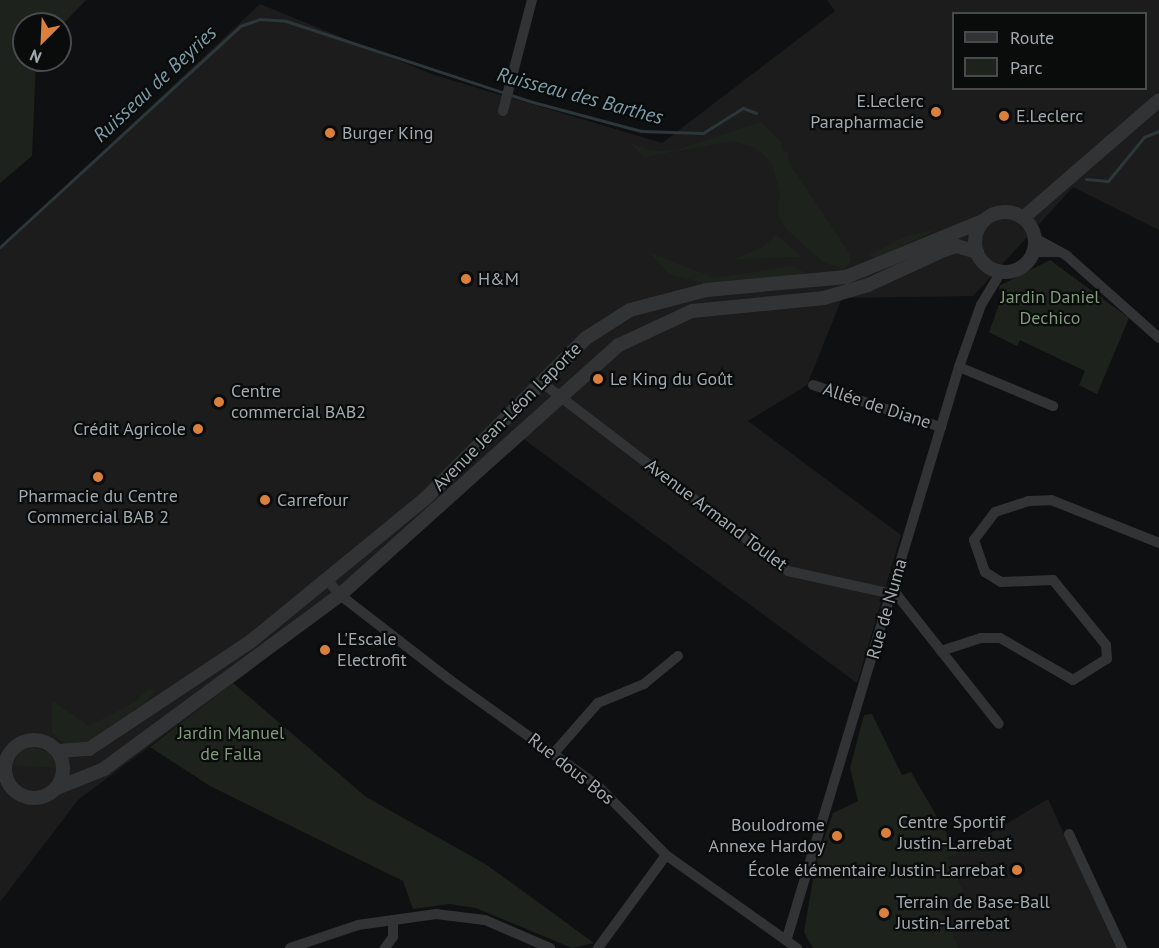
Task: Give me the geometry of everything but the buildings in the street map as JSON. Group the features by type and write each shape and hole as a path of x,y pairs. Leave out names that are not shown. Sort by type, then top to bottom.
{"street":[{"path":"503,111 532,0"},
{"path":"1023,218 1051,199 1159,100"},
{"path":"1051,199 1034,233 1034,252 1023,266 995,274 977,252 975,235 983,221 998,212 1023,218 1034,233 1060,252 1159,338"},
{"name":"Avenue Jean-Léon Laporte","path":"58,752 89,749 137,714 187,689 433,492 586,338 638,306 706,290 838,279 983,221"},
{"name":"Avenue Jean-Léon Laporte","path":"57,788 104,769 340,595 560,395 619,345 692,311 824,298 868,285 957,246 977,252"},
{"path":"1034,252 1060,252"},
{"name":"Rue de Numa","path":"787,938 813,835 892,592 959,367 995,274"},
{"path":"959,367 1053,406"},
{"name":"Avenue Armand Toulet","path":"541,382 788,571 892,592"},
{"name":"Allée de Diane","path":"813,385 941,427"},
{"path":"941,651 981,638 1000,638 1073,680 1107,659 1106,645 1053,580 1001,582 984,572 974,540 995,512 1028,501 1051,500 1159,543"},
{"name":"Rue dous Bos","path":"326,578 340,595 554,753 617,804 666,855 787,938 797,948"},
{"path":"892,592 999,724"},
{"path":"554,753 598,703 644,684 678,656"},
{"path":"29,740 46,742 58,752 63,772 57,788 28,797 3,778 5,751 29,740"},
{"path":"1069,834 1122,948"},
{"path":"598,948 666,855"},
{"path":"290,948 339,930 393,920 463,915 550,948"},
{"path":"385,948 393,937 393,920"}],"shaded area":[{"path":"827,0 1159,0 1159,230 1073,187 973,296 842,298 807,385 748,421 901,535 857,683 522,438 339,604 78,800 0,902 0,248 260,4 434,75 662,143 835,11"},
{"name":"École élémentaire Justin-Larrebat","path":"1048,799 1116,948 959,948 937,903 964,891 948,858"}],"green space":[{"path":"0,0 86,0 72,15 72,12 12,12 12,72 36,72 32,156 0,183"},
{"path":"761,122 781,142 782,151 788,152 789,163 849,253 851,261 844,269 823,262 786,229 778,215 780,192 771,162 756,148 732,141 644,157 630,143 652,151 677,150"},
{"path":"938,229 876,258 869,255 907,236"},
{"path":"776,235 802,257 735,259 763,247"},
{"path":"650,253 715,278 793,266 812,277 708,284 669,274"},
{"name":"Jardin Daniel Dechico","path":"1050,260 1129,318 1097,394 1079,385 1085,371 1020,340 1017,346 989,332 1001,299 999,286"},
{"name":"Jardin Manuel de Falla","path":"233,683 366,797 487,865 594,943 572,948 476,908 449,904 413,909 403,881 210,786 150,747"},
{"path":"149,688 155,691 147,701 83,744 66,745 52,733 52,701 89,726 135,702"},
{"name":"Centre Sportif Justin-Larrebat","path":"872,714 902,775 911,772 958,853 948,858 964,891 938,903 959,948 813,948 804,932 816,862 833,813 858,801 850,768 864,715"},
{"path":"33,747 49,753 58,768 13,765 20,751"}],"waterway":[{"name":"Ruisseau de Beyries","path":"0,247 240,26 260,19 286,21 529,101 641,131 703,133 743,108 756,113"},
{"name":"Ruisseau des Barthes","path":"1086,179 1108,181 1144,137 1159,131"}],"place":[{"name":"E.Leclerc Parapharmacie","path":"936,112"},
{"name":"E.Leclerc","path":"1004,116"},
{"name":"Burger King","path":"330,133"},
{"name":"H&M","path":"466,279"},
{"name":"Le King du Goût","path":"598,379"},
{"name":"Centre commercial BAB2","path":"219,402"},
{"name":"Crédit Agricole","path":"198,429"},
{"name":"Pharmacie du Centre Commercial BAB 2","path":"98,477"},
{"name":"Carrefour","path":"265,500"},
{"name":"L'Escale Electrofit","path":"325,650"},
{"name":"Centre Sportif Justin-Larrebat","path":"886,833"},
{"name":"Boulodrome Annexe Hardoy","path":"837,836"},
{"name":"École élémentaire Justin-Larrebat","path":"1017,870"},
{"name":"Terrain de Base-Ball Justin-Larrebat","path":"884,913"}]}
